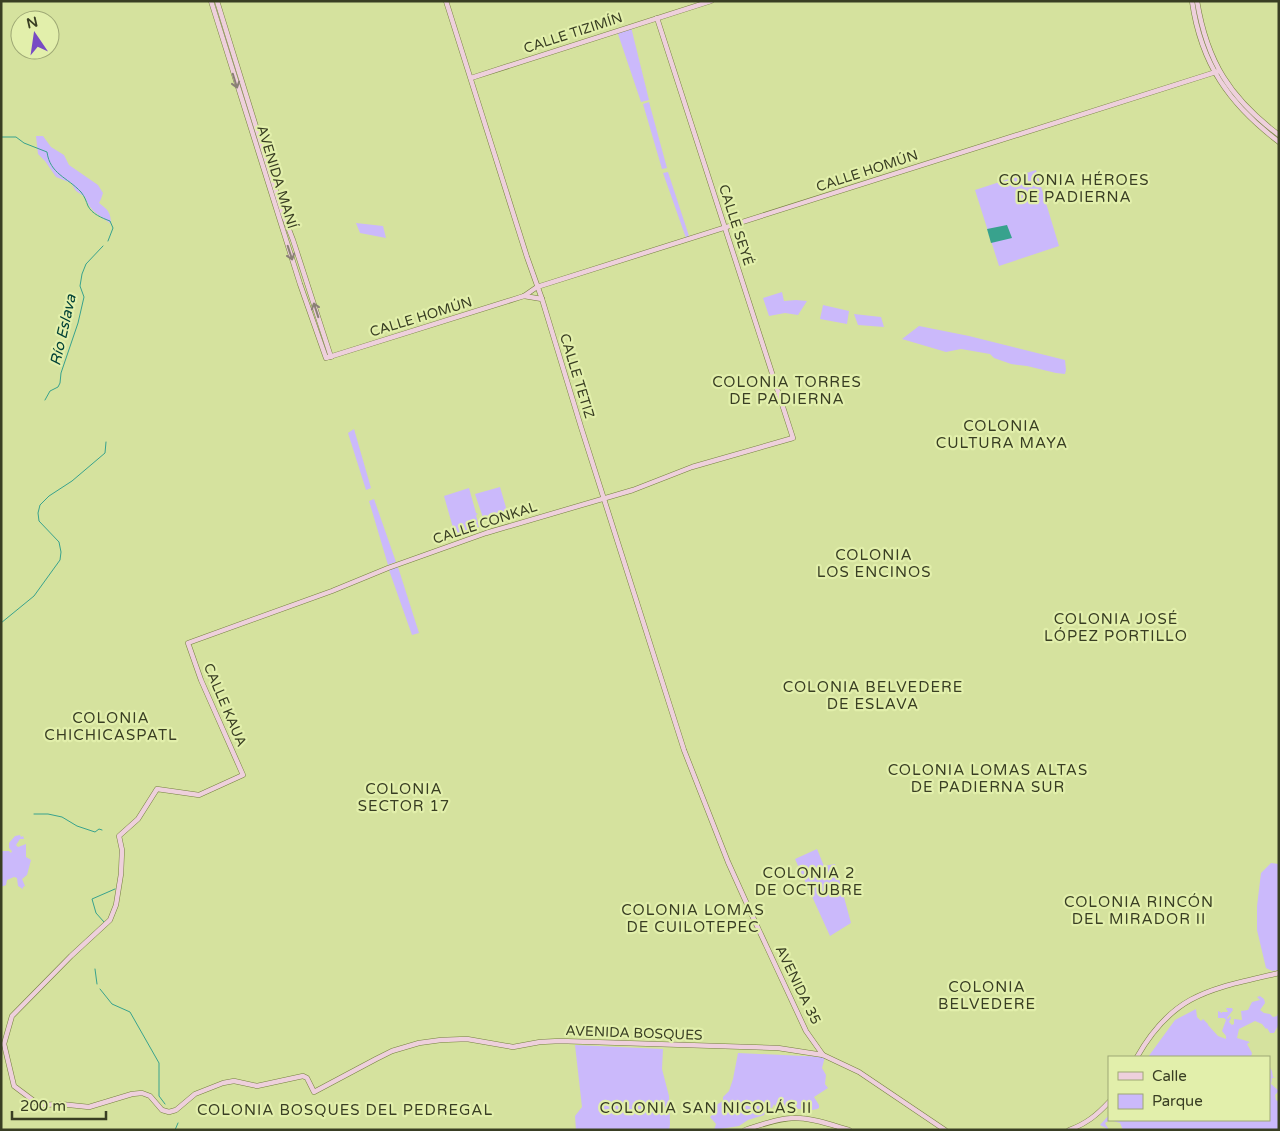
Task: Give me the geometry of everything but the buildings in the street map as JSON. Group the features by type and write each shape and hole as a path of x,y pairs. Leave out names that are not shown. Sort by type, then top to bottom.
{"street":[{"name":"AVENIDA MANÍ","path":"211,1 300,284 328,357"},
{"name":"AVENIDA MANÍ","path":"217,1 328,357"},
{"name":"CALLE TETIZ","path":"446,1 542,299 671,713 687,756"},
{"name":"CALLE TIZIMÍN","path":"471,78 711,1"},
{"path":"1195,2 1201,41 1216,72 1239,106 1279,142"},
{"name":"CALLE SEYÉ","path":"657,18 792,438"},
{"name":"CALLE HOMÚN","path":"328,357 524,296 537,287 1216,72"},
{"path":"1216,72 1233,94 1279,135"},
{"name":"CALLE HOMÚN","path":"524,296 542,299"},
{"name":"CALLE CONKAL","path":"188,642 332,591 456,543 603,497 633,490 692,467 792,438"},
{"name":"CALLE KAUA","path":"179,1106 173,1112 165,1112 150,1096 142,1093 132,1094 89,1107 38,1104 14,1086 4,1044 12,1016 71,956 110,920 116,905 121,874 122,850 119,836 138,820 157,789 199,796 243,775 202,682 188,642"},
{"name":"AVENIDA 35","path":"687,756 728,862 751,913 806,1031 823,1055"},
{"path":"1139,1056 1152,1034 1165,1020 1187,1002 1210,990 1279,973"},
{"name":"AVENIDA BOSQUES","path":"179,1106 194,1094 234,1081 257,1086 303,1076 308,1078 314,1092 392,1051 419,1043 466,1039 513,1047 540,1042 576,1041 647,1045 778,1048 823,1055 859,1072 945,1130"},
{"path":"1069,1130 1096,1116 1108,1103"},
{"path":"745,1130 771,1122 796,1118 849,1130"}],"green space":[{"path":"631,27 649,100 641,102 617,31"},
{"path":"649,102 667,168 662,169 643,104"},
{"path":"36,136 43,136 51,147 64,155 69,165 98,185 103,193 99,203 108,211 111,224 93,210 85,197 76,191 71,183 56,177 38,154"},
{"path":"1036,170 1059,246 999,266 975,190"},
{"path":"668,172 689,236 686,238 663,173"},
{"path":"356,223 383,226 386,238 360,233"},
{"path":"782,292 784,301 807,301 798,315 785,313 769,316 763,298"},
{"path":"823,305 849,311 847,324 820,319"},
{"path":"854,314 881,317 884,327 858,325"},
{"path":"919,326 969,336 1065,360 1065,374 1011,364 994,358 990,354 961,349 946,352 902,339"},
{"path":"354,429 371,488 366,490 348,433"},
{"path":"500,487 507,511 483,518 475,494"},
{"path":"469,488 476,513 478,514 476,515 479,527 455,535 444,496"},
{"path":"374,499 396,562 388,565 369,501"},
{"path":"398,567 419,633 412,635 389,570"},
{"path":"20,835 24,839 20,839 16,845 18,847 26,844 26,857 31,860 27,875 22,879 25,886 23,889 18,886 17,878 14,877 7,880 6,885 1,887 1,853 2,851 9,851 11,853 9,843 15,836"},
{"path":"817,849 824,866 835,864 851,923 830,936 795,859"},
{"path":"1271,863 1279,864 1279,970 1272,971 1266,968 1257,930 1257,906 1261,873"},
{"path":"1260,996 1264,999 1265,1003 1260,1010 1264,1013 1270,1014 1273,1017 1277,1016 1279,1011 1279,1024 1274,1033 1270,1033 1262,1024 1255,1021 1239,1029 1237,1038 1250,1042 1247,1044 1252,1053 1251,1056 1149,1056 1175,1020 1196,1009 1197,1017 1201,1021 1203,1019 1218,1036 1226,1039 1222,1031 1226,1020 1218,1018 1218,1011 1222,1013 1228,1012 1226,1008 1232,1008 1233,1010 1227,1018 1230,1016 1229,1022 1232,1025 1234,1024 1234,1019 1242,1020 1241,1011 1248,1010 1252,1002 1260,1000 1257,997"},
{"path":"575,1045 663,1049 662,1069 669,1096 669,1130 576,1130 575,1116 582,1107"},
{"path":"738,1053 825,1057 822,1068 826,1075 825,1084 828,1088 814,1097 819,1108 807,1110 787,1108 783,1105 776,1108 774,1104 772,1108 767,1107 764,1115 748,1120 739,1126 714,1130 716,1124 710,1117 716,1105 723,1101 723,1097 729,1091"},
{"path":"1270,1068 1273,1077 1276,1077 1272,1078 1271,1084 1279,1091 1275,1095 1276,1100 1279,1102 1279,1130 1123,1130 1120,1123 1113,1121 1270,1121"},
{"path":"1108,1116 1108,1121 1105,1123 1109,1130 1100,1125"}],"water":[{"path":"1007,225 1012,238 991,243 987,229"}],"waterway":[{"name":"Río Eslava","path":"1,137 16,137 24,143 47,152 55,170 81,192 92,211 110,221 113,228 108,241"},
{"name":"Río Eslava","path":"45,400 50,391 58,387 60,383 61,373 78,323 84,297 80,286 82,274 86,264 103,246"},
{"name":"Río Eslava","path":"1,623 34,596 60,560 59,542 39,521 40,505 105,453 106,442"},
{"name":"Río Eslava","path":"34,814 62,817 77,826 95,832 99,829 102,830"},
{"name":"Río Eslava","path":"104,922 96,913 92,899 115,889"},
{"name":"Río Eslava","path":"95,969 97,984"},
{"name":"Río Eslava","path":"100,989 112,1004 130,1012 159,1063 159,1096 165,1104"},
{"name":"Río Eslava","path":"175,1130 178,1123"}],"district":[{"name":"COLONIA HÉROES DE PADIERNA","path":"1074,188"},
{"name":"COLONIA TORRES DE PADIERNA","path":"787,390"},
{"name":"COLONIA CULTURA MAYA","path":"1002,434"},
{"name":"COLONIA LOS ENCINOS","path":"874,564"},
{"name":"COLONIA JOSÉ LÓPEZ PORTILLO","path":"1116,628"},
{"name":"COLONIA BELVEDERE DE ESLAVA","path":"873,696"},
{"name":"COLONIA CHICHICASPATL","path":"111,726"},
{"name":"COLONIA LOMAS ALTAS DE PADIERNA SUR","path":"988,778"},
{"name":"COLONIA SECTOR 17","path":"404,798"},
{"name":"COLONIA 2 DE OCTUBRE","path":"809,882"},
{"name":"COLONIA RINCÓN DEL MIRADOR II","path":"1139,910"},
{"name":"COLONIA LOMAS DE CUILOTEPEC","path":"693,918"},
{"name":"COLONIA BELVEDERE","path":"987,996"},
{"name":"COLONIA SAN NICOLÁS II","path":"706,1108"},
{"name":"COLONIA BOSQUES DEL PEDREGAL","path":"345,1110"}]}
